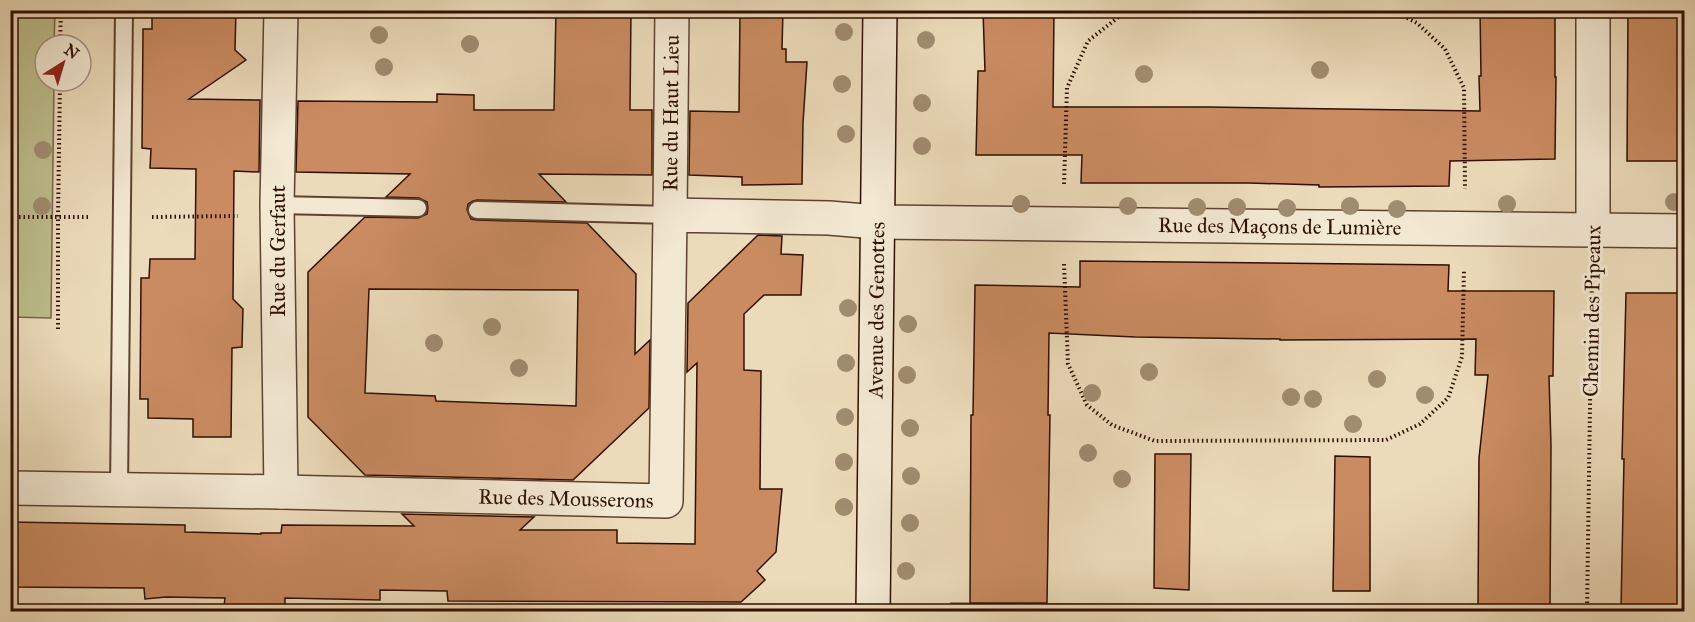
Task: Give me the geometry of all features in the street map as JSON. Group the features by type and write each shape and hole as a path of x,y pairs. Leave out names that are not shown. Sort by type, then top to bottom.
{"street":[{"name":"Rue du Gerfaut","path":"280,10 277,211 280,492"},
{"name":"Rue du Haut Lieu","path":"670,215 672,10"},
{"name":"Avenue des Genottes","path":"873,612 880,10"},
{"name":"Chemin des Pipeaux","path":"1593,10 1593,230"},
{"path":"670,215 829,218 877,222"},
{"name":"Rue des Mousserons","path":"10,488 666,501 670,215"},
{"name":"Rue des Maçons de Lumière","path":"877,222 1684,231"}],"lane":[{"path":"118,489 124,10"},
{"path":"277,211 418,208"},
{"path":"477,210 670,215"}],"path":[{"path":"60,33 61,10"},
{"path":"1134,10 1125,12 1088,41 1067,88 1063,224 1068,364 1087,405 1112,425 1155,441 1386,440 1420,424 1448,398 1462,357 1465,228 1464,88 1445,49 1417,22 1391,10"},
{"path":"58,328 60,93"},
{"path":"10,217 122,217 277,211"},
{"name":"Chemin des Pipeaux","path":"1587,612 1593,230"}],"green space":[{"path":"11,10 55,11 54,33 33,33 33,93 54,93 51,318 11,317"},
{"path":"951,603 1621,609 1684,611 951,612"}],"building":[{"path":"152,10 236,10 235,50 246,60 189,99 260,100 259,172 234,171 233,299 243,309 242,347 232,348 231,437 193,437 193,419 148,418 148,399 140,399 141,278 149,278 150,259 195,259 196,169 150,168 151,149 142,148 143,29 152,29"},
{"path":"556,10 631,10 630,110 652,110 652,175 539,174 566,202 477,200 468,204 467,210 471,219 477,220 587,223 636,274 635,354 650,340 649,408 573,480 365,475 308,417 308,272 365,217 418,218 427,214 427,202 419,198 386,197 410,174 296,172 298,101 437,102 437,94 474,95 474,110 554,110","holes":["369,289 578,290 576,406 436,401 435,396 365,393"]},
{"path":"740,10 783,10 782,49 786,49 786,62 807,62 802,184 742,185 742,177 689,175 690,111 739,112"},
{"path":"983,10 1054,10 1053,107 1480,111 1480,10 1555,10 1555,159 1450,161 1449,186 1319,187 1319,185 1249,183 1081,183 1082,155 976,155 978,71 985,71"},
{"path":"1628,10 1684,10 1684,161 1627,161"},
{"path":"758,235 782,236 781,254 803,255 801,295 764,295 744,314 744,370 761,371 760,489 782,489 776,552 757,571 765,580 741,602 448,601 447,591 380,590 380,600 285,598 285,606 224,606 225,598 145,599 144,588 10,587 10,522 185,525 185,532 261,534 281,533 282,525 414,526 402,514 534,517 520,530 617,530 617,543 695,544 697,363 687,372 688,303"},
{"path":"1080,261 1449,265 1448,291 1554,291 1553,376 1549,376 1550,609 1478,608 1479,458 1488,375 1475,375 1476,339 1280,340 1049,333 1047,603 970,603 971,415 973,415 975,285 1080,287"},
{"path":"1626,293 1684,293 1684,611 1621,609"},
{"path":"1155,454 1191,454 1189,590 1154,588"},
{"path":"1335,456 1370,457 1370,591 1333,591"}]}
